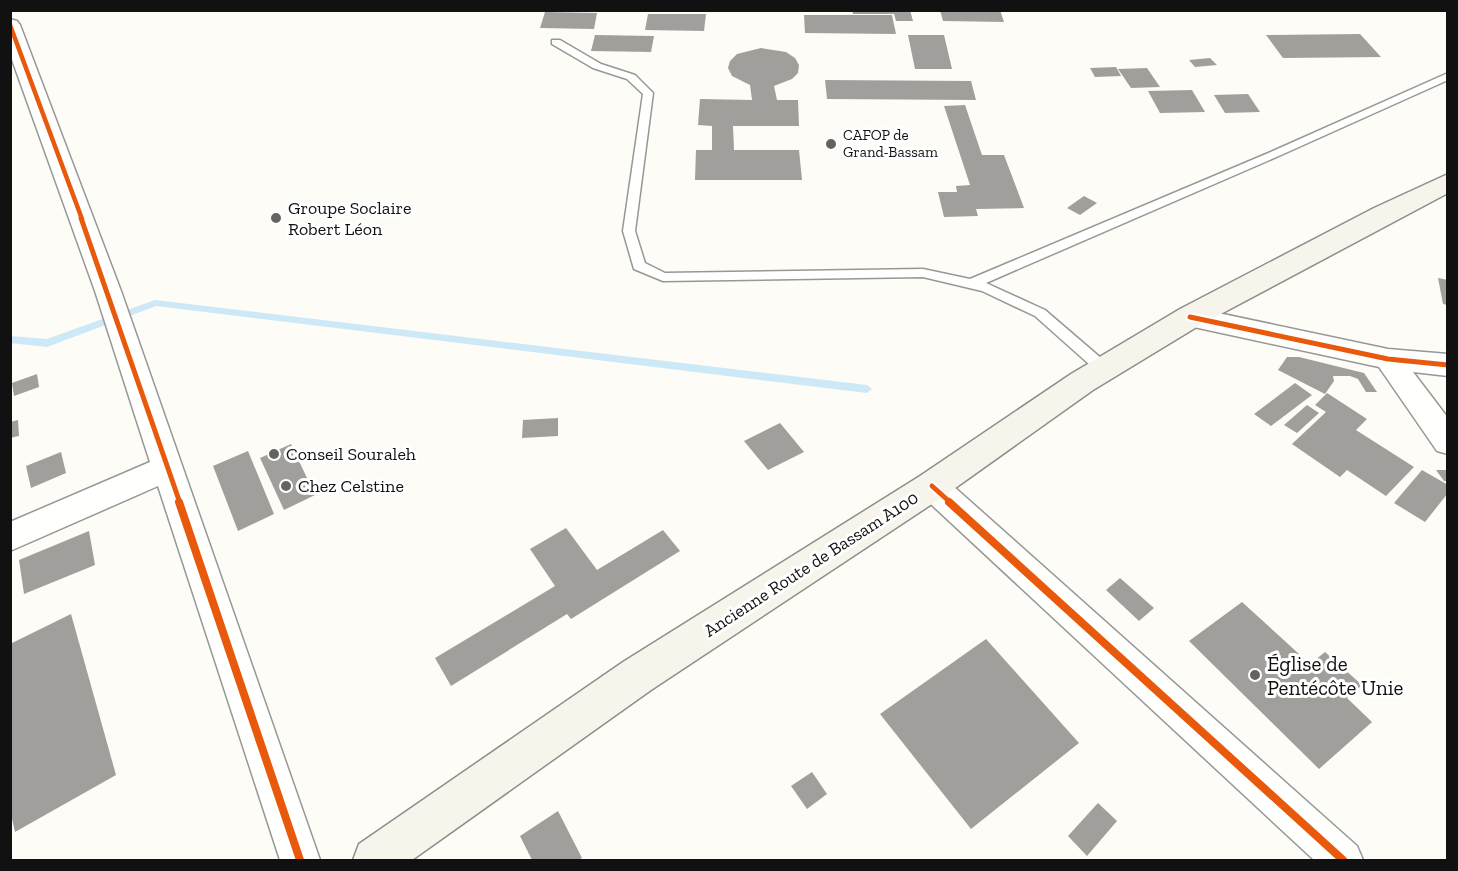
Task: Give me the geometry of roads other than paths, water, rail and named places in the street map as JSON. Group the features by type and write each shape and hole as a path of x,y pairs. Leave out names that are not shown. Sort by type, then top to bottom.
{"main road":[{"name":"Ancienne Route de Bassam A100","path":"375,861 637,676 932,486 1104,369 1190,317 1448,182"}],"street":[{"path":"10,25 108,291 300,861"},
{"path":"1190,317 1389,359 1448,365"},
{"path":"1389,359 1448,442"},
{"path":"10,537 168,468"},
{"path":"932,486 1343,861"}],"lane":[{"path":"556,42 597,66 631,77 648,93 629,231 639,266 663,278 923,273 985,287 1040,313 1104,369"},
{"path":"971,284 1277,153 1448,76"}],"waterway":[{"path":"10,339 47,343 155,303 867,389"}],"place":[{"name":"CAFOP de Grand-Bassam","path":"831,144"},
{"name":"Groupe Soclaire Robert Léon","path":"276,218"},
{"name":"Conseil Souraleh","path":"274,454"},
{"name":"Chez Celstine","path":"286,486"},
{"name":"Église de Pentécôte Unie","path":"1255,675"}]}
